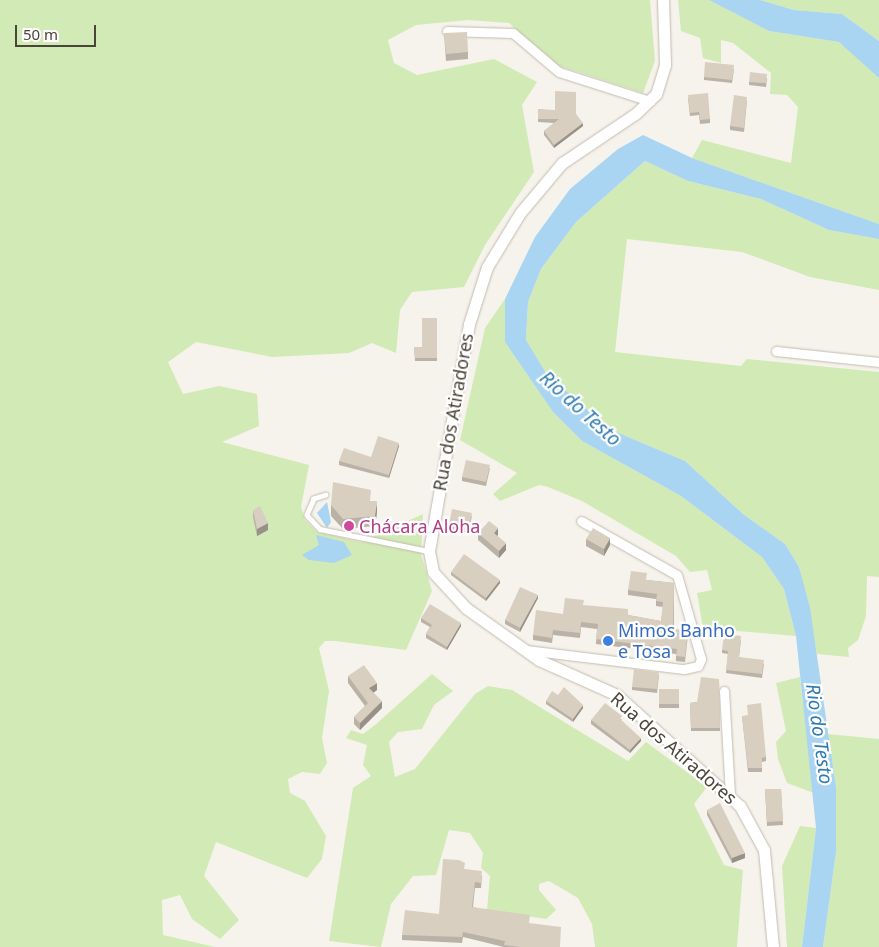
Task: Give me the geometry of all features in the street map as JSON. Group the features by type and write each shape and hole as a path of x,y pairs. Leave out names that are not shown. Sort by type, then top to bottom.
{"street":[{"path":"447,31 513,33 559,72 650,101 665,65 663,0"},
{"name":"Rua dos Atiradores","path":"650,101 562,163 520,213 487,267 469,324 429,551 434,572 452,596 524,650 617,695 730,795 750,818 764,850 773,947"},
{"path":"776,351 879,362"},
{"path":"524,650 684,669 698,666 701,659 677,574 581,521"},
{"path":"724,691 730,795"}],"lane":[{"path":"326,495 314,499 306,515 320,529 429,551"}],"green space":[{"path":"0,0 650,0 655,61 643,93 553,64 509,23 468,20 416,25 388,40 394,63 417,75 494,59 537,82 522,105 534,172 485,245 464,287 412,292 400,310 396,353 372,343 349,353 272,357 196,342 168,362 183,394 219,386 257,394 259,426 222,442 309,465 301,507 305,520 317,532 361,542 423,514 421,554 432,591 406,650 335,641 325,641 319,648 329,691 322,738 327,763 320,774 302,772 288,779 290,793 305,801 326,836 322,859 307,878 216,842 204,876 239,920 220,939 192,919 180,895 162,900 163,935 215,947 0,947"},
{"path":"678,0 709,0 769,31 839,42 871,67 879,78 879,224 692,158 702,140 791,163 798,107 787,95 770,94 771,73 733,43 721,40 721,63 703,58 700,38 681,31"},
{"path":"760,0 879,0 879,41 842,14 794,10"},
{"path":"645,161 688,181 761,199 829,230 879,239 879,290 810,277 742,252 627,239 615,352 741,366 747,359 879,372 879,577 867,576 866,616 858,640 848,648 849,657 817,654 799,567 785,544 743,514 685,461 609,429 546,373 526,340 528,302 541,269 576,222"},
{"path":"505,299 505,342 553,412 582,441 681,496 762,557 784,589 796,636 703,628 697,593 712,590 707,570 690,572 676,556 582,501 548,487 539,485 500,501 493,494 517,473 460,440 485,328"},
{"path":"432,674 453,691 434,705 422,729 398,732 389,742 395,777 415,769 475,694 488,686 512,690 628,761 646,742 707,787 694,804 724,865 743,870 737,947 595,947 592,924 578,898 549,881 539,884 539,890 556,910 546,919 487,910 490,876 481,868 483,853 470,833 449,830 436,875 413,876 391,904 381,947 329,941 353,788 371,776 363,765 367,745 346,738 351,730 363,734"},
{"path":"800,677 814,793 787,783 778,759 776,742 786,731 776,683"},
{"path":"828,734 879,739 879,947 823,947 836,852 836,787"},
{"path":"800,826 816,828 802,947 787,947 782,866"}],"water":[{"path":"709,0 760,0 794,10 842,14 879,41 879,78 839,42 769,31"},
{"name":"Rio do Testo","path":"643,135 692,158 879,224 879,239 829,230 761,199 688,181 645,161 576,222 541,269 528,302 526,340 546,373 609,429 685,461 743,514 785,544 799,567 810,608 836,787 836,852 823,947 802,947 816,828 796,636 784,589 762,557 681,496 582,441 553,412 505,342 505,299 535,237 570,189 618,149"},
{"path":"327,502 331,522 327,528 317,513"},
{"path":"316,535 344,542 352,555 334,563 309,560 302,555 319,545"}],"building":[{"path":"467,32 468,52 446,54 444,33"},
{"path":"705,62 734,65 732,80 704,77"},
{"path":"750,72 767,74 766,83 749,82"},
{"path":"555,91 576,92 576,114 583,123 554,145 544,131 559,119 538,119 538,109 555,110"},
{"path":"708,93 710,119 700,120 699,112 690,113 688,95"},
{"path":"734,95 747,97 744,128 730,126"},
{"path":"422,318 437,318 437,358 415,358 414,347 422,347"},
{"path":"378,436 399,443 389,475 339,461 344,448 371,457"},
{"path":"466,460 490,465 486,482 462,477"},
{"path":"333,482 371,490 370,501 377,501 375,516 343,519 331,505"},
{"path":"260,506 268,523 257,529 253,510"},
{"path":"452,509 472,513 468,530 449,525"},
{"path":"489,521 498,528 494,533 506,543 499,551 478,533"},
{"path":"593,528 610,538 604,549 586,539"},
{"path":"464,554 500,580 486,598 451,572"},
{"path":"631,571 647,573 646,580 674,583 673,629 688,630 685,657 676,656 677,649 596,639 598,624 581,622 580,633 553,630 552,638 533,635 536,610 563,614 565,598 584,600 583,605 628,609 628,615 661,621 663,602 656,601 657,594 628,590"},
{"path":"520,587 538,595 520,628 505,620"},
{"path":"430,604 461,623 447,647 426,634 432,625 421,618"},
{"path":"724,634 741,636 739,657 764,660 762,674 726,670 728,651 722,650"},
{"path":"364,665 377,683 369,688 382,701 360,723 354,717 368,703 348,676"},
{"path":"634,669 659,672 657,689 632,687"},
{"path":"701,677 719,679 720,728 691,728 690,703 697,702"},
{"path":"564,687 583,705 573,719 546,701 552,691 558,695"},
{"path":"659,689 679,689 679,704 659,704"},
{"path":"605,703 622,716 620,719 641,738 630,750 591,720"},
{"path":"761,703 766,757 762,758 762,768 748,768 742,716 748,715 747,705"},
{"path":"765,789 781,789 783,821 767,822"},
{"path":"720,803 745,853 732,858 707,810"},
{"path":"443,859 459,860 465,863 464,869 482,871 481,883 475,882 472,907 530,915 529,923 561,927 560,947 504,945 505,941 463,932 462,937 402,935 405,910 439,914"}],"place":[{"name":"Chácara Aloha","path":"349,526"},
{"name":"Mimos Banho e Tosa","path":"608,641"}]}
